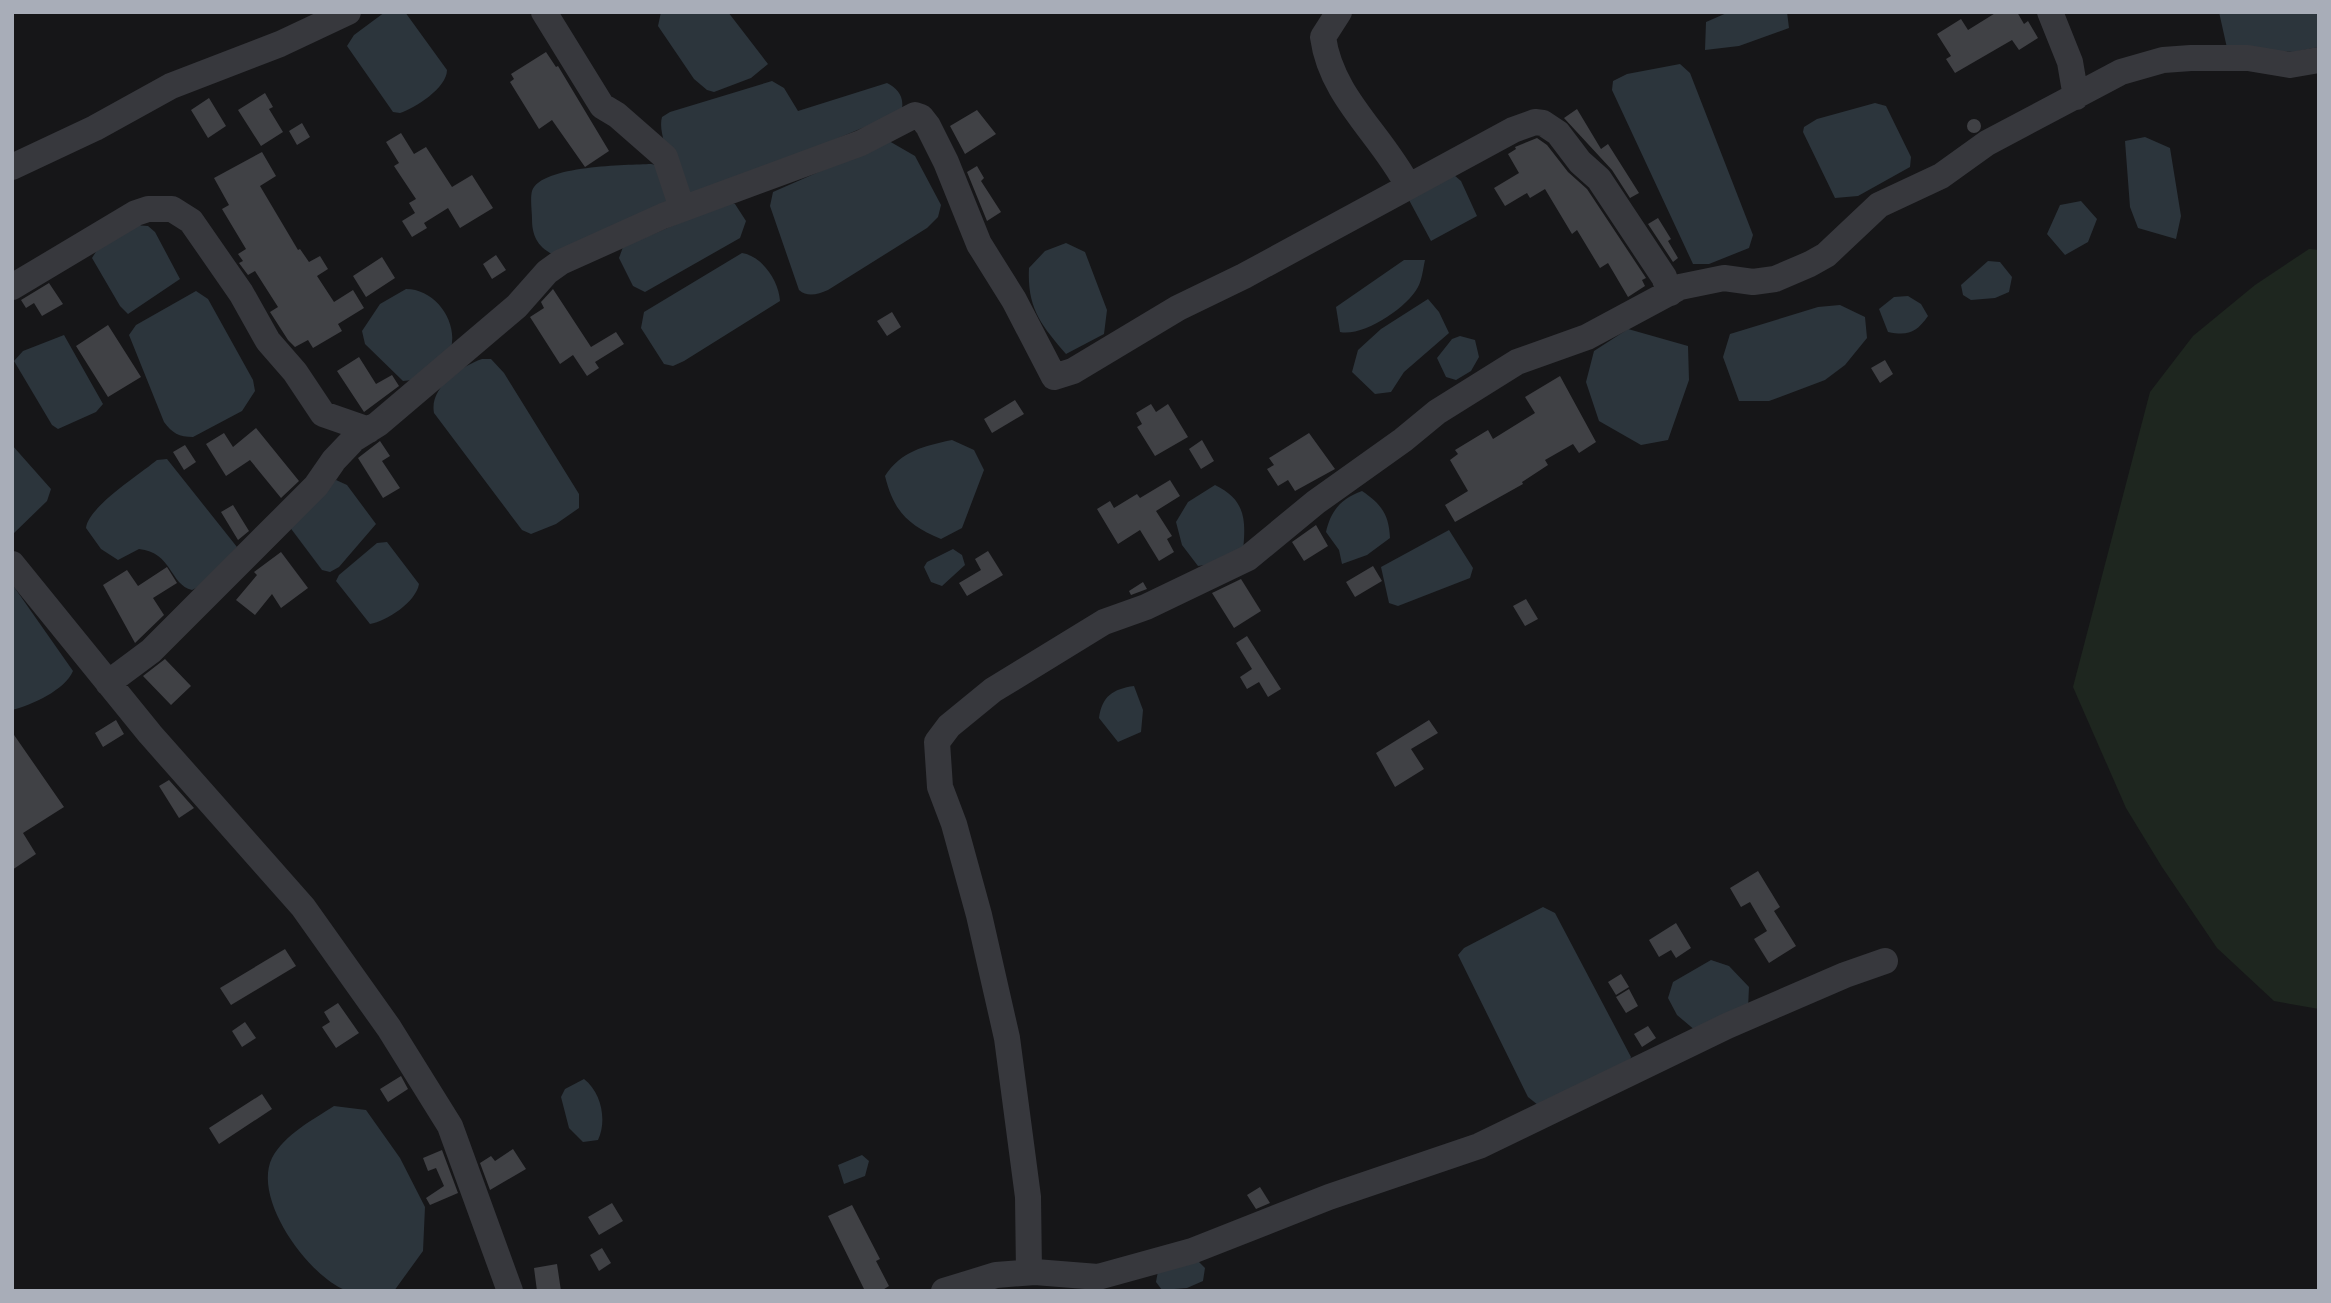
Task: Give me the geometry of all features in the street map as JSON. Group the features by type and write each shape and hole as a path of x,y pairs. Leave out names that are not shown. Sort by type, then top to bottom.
{"street":[{"path":"12,167 95,128 171,86 281,44 348,12"},
{"path":"544,12 602,106 664,157 682,208"},
{"path":"1339,12 1323,37 1328,63 1349,103 1399,169 1408,186"},
{"path":"2050,12 2070,62 2076,97"},
{"path":"1030,1272 1028,1197 1007,1038 967,871 940,787 937,742 949,726 993,690 1096,627 1128,611 1146,607 1248,558 1316,502 1497,372 1517,362 1587,338 1680,286 1709,280 1753,282 1775,279 1810,264 1826,255 1879,205 1941,176 1987,143 2121,72 2163,61 2223,57 2290,65 2319,60"},
{"path":"108,683 151,652 316,486 334,460 354,439 369,430 517,306 554,267 682,208 783,174 861,143 915,115 921,117 946,162 979,244 1014,300 1054,377 1073,371 1178,308 1244,276 1519,127 1543,123 1558,133 1582,164 1599,179 1664,278 1670,293"},
{"path":"12,286 136,213 148,209 172,209 191,221 241,293 268,341 295,372 323,414 369,430"},
{"path":"13,565 150,734 303,907 389,1028 450,1126 510,1291"},
{"path":"944,1291 996,1275 1030,1272 1098,1277 1192,1251 1329,1197 1479,1146 1727,1026 1885,961"}],"shaded area":[{"path":"385,12 405,12 447,70 446,77 436,90 414,107 400,113 393,112 347,46 354,35"},
{"path":"661,12 728,12 768,64 751,78 714,92 707,90 694,79 658,26"},
{"path":"1729,12 1787,12 1789,28 1739,46 1705,50 1706,22"},
{"path":"2219,12 2319,12 2319,47 2293,52 2227,48"},
{"path":"1680,64 1690,73 1753,235 1749,248 1709,264 1693,264 1612,90 1613,81 1627,74"},
{"path":"772,81 784,88 798,111 887,83 899,93 902,108 891,116 695,198 683,182 666,148 661,126 662,117 670,112"},
{"path":"1875,103 1886,106 1911,157 1910,167 1858,196 1835,198 1803,132 1804,127 1817,119"},
{"path":"2145,137 2170,148 2181,216 2176,239 2138,228 2130,207 2125,141"},
{"path":"889,141 915,156 941,205 938,217 927,228 828,290 813,295 802,292 799,290 770,206 773,192"},
{"path":"656,165 672,200 552,254 536,240 531,201 532,191 539,182 551,176 586,168"},
{"path":"1454,175 1461,181 1477,216 1431,241 1409,200"},
{"path":"2081,201 2097,219 2088,242 2065,255 2047,234 2060,205"},
{"path":"728,202 735,204 746,221 740,238 645,292 633,286 619,258 623,247"},
{"path":"134,225 148,226 155,232 180,279 128,314 120,306 92,258 97,250"},
{"path":"1066,243 1085,252 1107,310 1104,334 1066,354 1037,315 1030,294 1029,268 1045,251"},
{"path":"2309,249 2319,250 2319,1009 2274,1001 2217,948 2126,808 2073,687 2150,392 2193,336 2255,285"},
{"path":"742,253 763,264 773,278 780,301 684,361 673,366 664,364 641,328 644,312"},
{"path":"1404,260 1425,260 1418,287 1404,304 1372,325 1360,330 1340,332 1336,307"},
{"path":"1988,261 2000,262 2012,277 2009,292 1995,298 1971,300 1963,295 1961,285"},
{"path":"406,289 426,294 442,308 451,327 452,338 451,348 412,380 403,381 365,344 362,331 380,304"},
{"path":"196,291 208,299 253,380 255,391 242,411 193,437 176,434 164,422 129,335 136,325"},
{"path":"1908,296 1921,304 1928,316 1911,332 1888,332 1879,309 1894,297"},
{"path":"1428,299 1439,312 1449,333 1404,372 1391,392 1375,394 1352,372 1358,350 1381,329"},
{"path":"1840,305 1865,317 1867,338 1845,365 1825,380 1769,401 1739,401 1723,357 1730,334 1818,307"},
{"path":"1628,329 1688,346 1689,380 1668,440 1641,445 1599,421 1586,382 1594,351"},
{"path":"64,335 103,404 96,412 58,429 52,425 14,361 23,351"},
{"path":"1460,336 1475,340 1479,357 1471,371 1456,380 1446,377 1437,358 1452,339"},
{"path":"482,359 491,359 504,373 579,494 579,508 556,524 531,534 522,530 434,413 434,404 442,386 457,372"},
{"path":"952,440 974,450 984,470 962,528 941,539 904,516 893,499 885,476 906,455 923,447"},
{"path":"12,445 51,489 47,501 12,535"},
{"path":"167,459 237,547 202,585 192,590 179,582 164,562 150,551 139,549 118,560 101,549 86,528 96,510 116,491 157,460"},
{"path":"336,480 347,485 376,524 339,567 330,572 322,570 289,526"},
{"path":"1215,485 1233,497 1242,512 1243,551 1218,563 1198,566 1182,545 1176,522 1188,502"},
{"path":"1362,491 1383,510 1390,538 1367,555 1342,564 1339,550 1326,532 1328,524 1338,506"},
{"path":"1449,530 1473,568 1470,578 1398,606 1389,603 1381,567"},
{"path":"387,542 419,584 417,591 400,610 370,624 336,581 339,575 377,543"},
{"path":"953,549 962,555 965,565 942,586 931,582 924,567 927,562"},
{"path":"12,584 73,671 55,690 12,710"},
{"path":"1134,686 1143,710 1141,732 1118,742 1099,718 1101,710 1106,699 1114,692"},
{"path":"1543,907 1555,913 1631,1057 1626,1067 1538,1105 1528,1097 1458,955 1464,948"},
{"path":"1711,960 1729,966 1749,987 1748,1008 1696,1031 1677,1015 1668,998 1673,982"},
{"path":"584,1079 599,1099 602,1124 598,1140 583,1142 569,1128 561,1097 565,1089"},
{"path":"334,1106 366,1110 400,1158 425,1207 423,1251 394,1291 363,1293 345,1290 330,1282 315,1269 287,1234 270,1194 268,1175 277,1150 300,1128"},
{"path":"862,1155 869,1161 865,1176 844,1184 838,1165"},
{"path":"1198,1261 1205,1268 1203,1281 1187,1288 1162,1290 1156,1282 1158,1271"}],"building":[{"path":"1997,12 2017,12 2024,24 2028,21 2038,38 2019,50 2012,40 1955,73 1946,59 1951,56 1937,34 1961,19 1968,30"},
{"path":"546,52 556,67 558,66 609,151 585,167 552,120 539,129 510,82 514,79 511,74"},
{"path":"265,93 273,107 269,109 283,132 261,146 238,110"},
{"path":"209,98 226,126 208,138 191,110"},
{"path":"1577,109 1601,149 1608,144 1639,193 1630,198 1612,170 1564,118"},
{"path":"977,110 996,134 965,154 950,126"},
{"path":"1971,119 1977,119 1981,126 1977,133 1971,133 1967,129 1967,123"},
{"path":"302,123 310,137 297,145 289,131"},
{"path":"401,133 414,154 426,147 452,187 472,175 493,208 460,228 448,208 424,223 427,228 412,237 402,221 415,213 409,203 416,199 394,166 399,163 386,142"},
{"path":"1537,138 1547,145 1568,172 1587,189 1646,278 1642,280 1645,286 1628,297 1608,263 1600,268 1577,230 1572,234 1545,189 1530,198 1527,193 1505,206 1494,188 1519,173 1508,154 1516,149 1515,147"},
{"path":"262,152 276,176 260,186 298,250 300,249 309,262 320,256 328,269 317,276 334,302 353,290 364,308 338,324 342,331 313,348 308,340 295,347 288,340 270,312 278,307 255,271 248,275 239,263 243,261 238,254 246,249 222,209 229,205 214,178"},
{"path":"977,166 984,178 981,181 1001,212 987,221 967,172"},
{"path":"1658,218 1671,239 1668,241 1678,258 1673,262 1648,224"},
{"path":"496,255 506,270 492,279 483,264"},
{"path":"382,257 395,278 366,297 353,276"},
{"path":"49,283 63,304 42,316 34,303 26,308 21,300"},
{"path":"553,289 591,347 616,332 624,344 595,362 599,368 587,376 573,355 560,364 530,317 544,308 541,302"},
{"path":"892,312 901,327 887,336 877,321"},
{"path":"108,325 141,377 108,397 76,346"},
{"path":"359,357 376,384 392,375 399,386 364,412 337,371"},
{"path":"1885,360 1893,374 1880,383 1871,368"},
{"path":"1560,376 1596,442 1579,453 1573,444 1545,460 1548,465 1522,482 1523,484 1455,522 1445,505 1468,491 1450,460 1458,454 1455,450 1488,430 1493,439 1535,413 1525,397"},
{"path":"1015,400 1024,414 992,433 984,419"},
{"path":"1151,404 1156,412 1168,404 1188,437 1155,456 1137,427 1142,424 1136,413"},
{"path":"256,428 299,481 281,498 250,460 226,476 206,444 224,433 233,447"},
{"path":"1309,433 1335,469 1295,491 1288,480 1278,486 1267,469 1274,465 1269,458"},
{"path":"1202,440 1214,461 1201,469 1189,449"},
{"path":"380,441 390,456 382,461 400,488 383,498 358,458"},
{"path":"185,445 196,462 184,470 173,452"},
{"path":"1170,480 1180,496 1156,511 1172,536 1167,539 1174,552 1159,561 1140,530 1118,544 1097,509 1110,501 1114,508 1137,494 1140,498"},
{"path":"233,505 249,531 238,540 221,512"},
{"path":"1316,525 1328,546 1304,561 1292,542"},
{"path":"988,551 1003,575 967,596 959,583 981,570 975,559"},
{"path":"281,552 308,588 281,608 272,594 255,615 236,600 257,575 254,572"},
{"path":"1373,566 1382,581 1355,597 1346,582"},
{"path":"167,567 177,583 153,598 164,615 135,643 103,585 127,570 138,586"},
{"path":"1241,579 1261,611 1234,628 1212,593"},
{"path":"1143,582 1147,589 1131,595 1129,591"},
{"path":"1526,599 1538,619 1525,626 1513,606"},
{"path":"1247,636 1281,689 1268,697 1259,682 1247,689 1240,677 1252,669 1236,643"},
{"path":"165,659 191,686 171,705 143,676"},
{"path":"116,720 124,734 103,747 95,733"},
{"path":"1429,720 1438,733 1411,749 1424,769 1395,787 1376,753"},
{"path":"12,732 64,807 23,833 36,854 12,870"},
{"path":"169,780 194,808 179,818 159,786"},
{"path":"1758,871 1780,907 1774,911 1796,946 1769,963 1754,939 1767,931 1750,902 1741,907 1730,888"},
{"path":"1676,923 1691,948 1676,958 1671,950 1659,957 1649,940"},
{"path":"285,949 296,966 231,1005 220,988"},
{"path":"1621,974 1629,987 1616,995 1608,982"},
{"path":"1629,989 1638,1006 1626,1013 1616,997"},
{"path":"338,1003 359,1033 336,1048 322,1027 330,1022 324,1012"},
{"path":"245,1022 256,1038 242,1047 232,1031"},
{"path":"1648,1026 1656,1038 1642,1047 1634,1034"},
{"path":"401,1076 408,1089 388,1102 380,1089"},
{"path":"262,1094 272,1109 219,1144 209,1128"},
{"path":"513,1149 526,1169 490,1190 480,1163 491,1156 495,1161"},
{"path":"442,1150 458,1193 430,1205 426,1198 444,1186 436,1168 428,1171 423,1158"},
{"path":"1260,1187 1270,1203 1256,1209 1247,1195"},
{"path":"612,1203 623,1221 599,1235 588,1217"},
{"path":"852,1205 880,1259 876,1261 889,1286 881,1291 865,1291 828,1216"},
{"path":"602,1248 611,1263 599,1271 590,1255"},
{"path":"557,1264 561,1291 537,1291 534,1268"}]}
